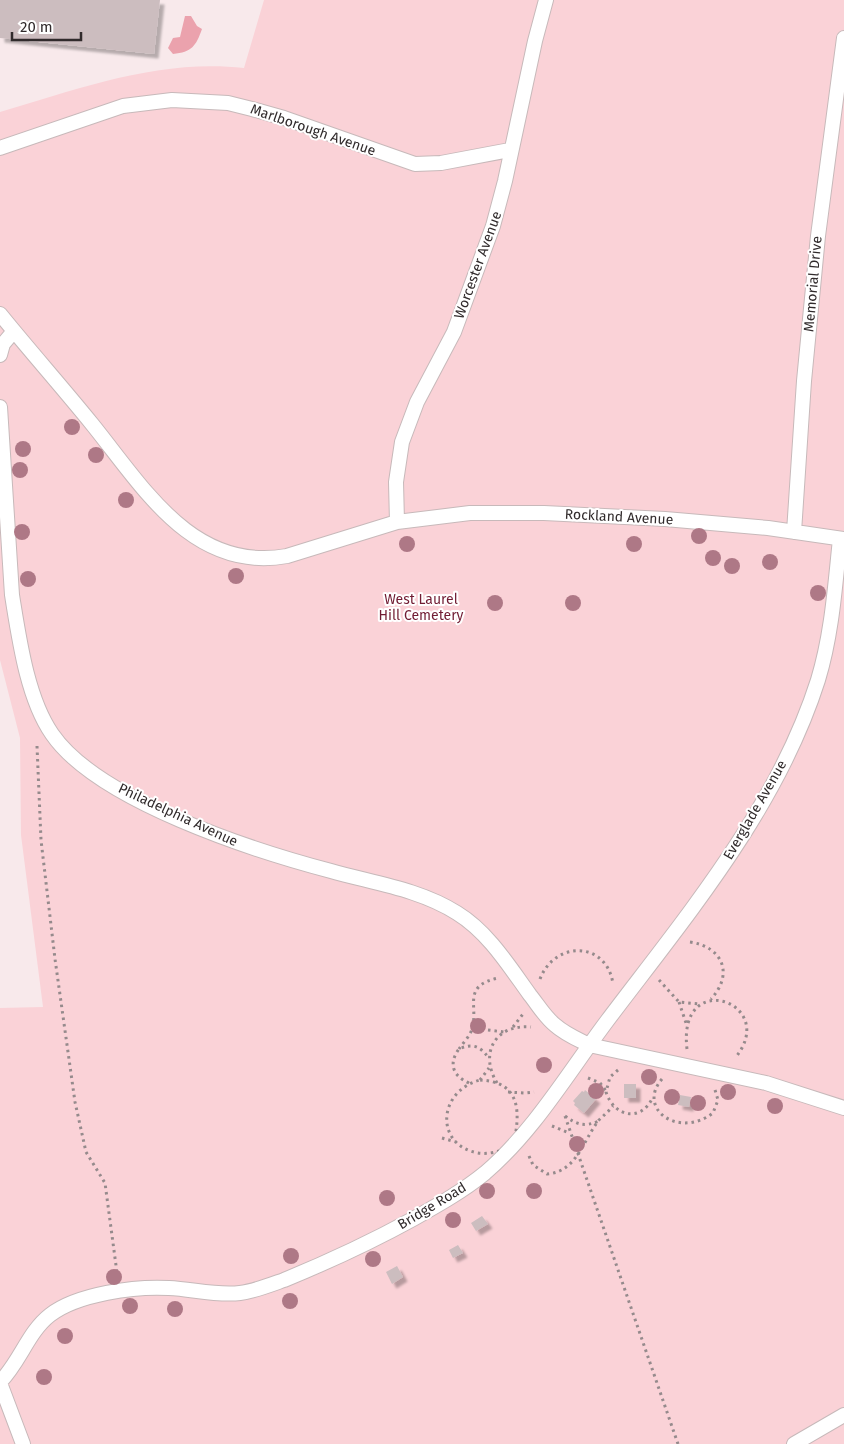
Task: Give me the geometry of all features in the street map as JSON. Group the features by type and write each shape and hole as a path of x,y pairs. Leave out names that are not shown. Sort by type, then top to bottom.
{"lane":[{"name":"Worcester Avenue","path":"397,522 396,482 402,442 411,416 444,353 467,297 500,205 510,150 546,0"},
{"name":"Memorial Drive","path":"794,532 817,246 844,38"},
{"name":"Marlborough Avenue","path":"0,148 123,106 172,100 219,102 252,109 284,118 415,164 441,163 510,150"},
{"path":"0,314 164,513 182,528 217,548 237,556 270,559 287,556 397,522"},
{"path":"0,355 3,344 14,332"},
{"name":"Philadelphia Avenue","path":"0,407 12,595 23,656 44,721 62,747 90,771 163,811 253,848 319,868 396,887 440,903 457,913 481,932 555,1025 573,1038 589,1045"},
{"name":"Rockland Avenue","path":"397,522 442,515 544,513 664,519 842,538"},
{"name":"Everglade Avenue","path":"589,1045 666,943 735,846 759,808 796,737 819,676 827,644 842,538"},
{"path":"589,1045 766,1083 844,1108"},
{"name":"Bridge Road","path":"0,1383 12,1370 41,1322 66,1305 120,1291 146,1287 240,1293 282,1281 344,1254 432,1208 483,1175 513,1147 589,1045"},
{"path":"0,1383 22,1444"},
{"path":"794,1444 844,1416"}],"path":[{"path":"44,721 37,744 41,840 54,959 75,1102 86,1152 105,1183 120,1291"},
{"path":"666,943 700,943 716,952 724,970 724,980 719,991 711,1000"},
{"path":"535,1001 543,972 550,963 559,955 579,950 597,956 610,972 613,1012"},
{"path":"650,964 662,985 679,1002 686,1023 687,1052 693,1066 711,1085 718,1100 712,1114 704,1120 692,1124 674,1122 659,1110 653,1095"},
{"path":"469,1083 456,1075 453,1069 454,1055 471,1032 474,994 489,980 499,978 522,983 525,1006 523,1015 513,1028"},
{"path":"679,1002 699,1004 711,1000 722,1000 740,1010 745,1018 747,1029 743,1048 721,1072"},
{"path":"686,1023 699,1004"},
{"path":"442,1138 457,1142 478,1153 492,1153 513,1147 519,1117 518,1107 508,1092 498,1083 489,1068 488,1057 490,1048 504,1032 513,1028 533,1028"},
{"path":"488,1030 504,1032"},
{"path":"459,1049 479,1047 488,1057"},
{"path":"639,1055 610,1077 606,1092 613,1106 619,1111 637,1113 650,1103 662,1080 693,1066"},
{"path":"480,1080 489,1068"},
{"path":"457,1142 450,1132 447,1113 454,1094 469,1083 480,1080 498,1083"},
{"path":"562,1082 561,1100 565,1116 678,1444"},
{"path":"526,1132 529,1158 539,1170 547,1174 564,1170 578,1155 599,1121 613,1106"},
{"path":"565,1116 581,1125 590,1125 599,1121"}],"green space":[{"name":"West Laurel Hill Cemetery","path":"264,0 844,0 844,1444 0,1444 0,1008 43,1007 21,835 20,738 0,660 0,112 91,85 151,72 212,66 244,68"}],"shaded area":[{"path":"185,16 191,16 197,26 202,29 198,40 189,50 173,54 168,48 173,38 180,37"}],"building":[{"path":"0,0 160,0 154,54 0,38"},
{"path":"624,1084 636,1084 636,1098 624,1098"},
{"path":"585,1090 596,1099 584,1113 574,1105 573,1101"},
{"path":"680,1095 691,1097 689,1107 678,1105"},
{"path":"482,1216 488,1224 476,1231 471,1223"},
{"path":"458,1245 463,1253 453,1258 449,1250"},
{"path":"397,1266 403,1277 392,1284 386,1272"}]}
